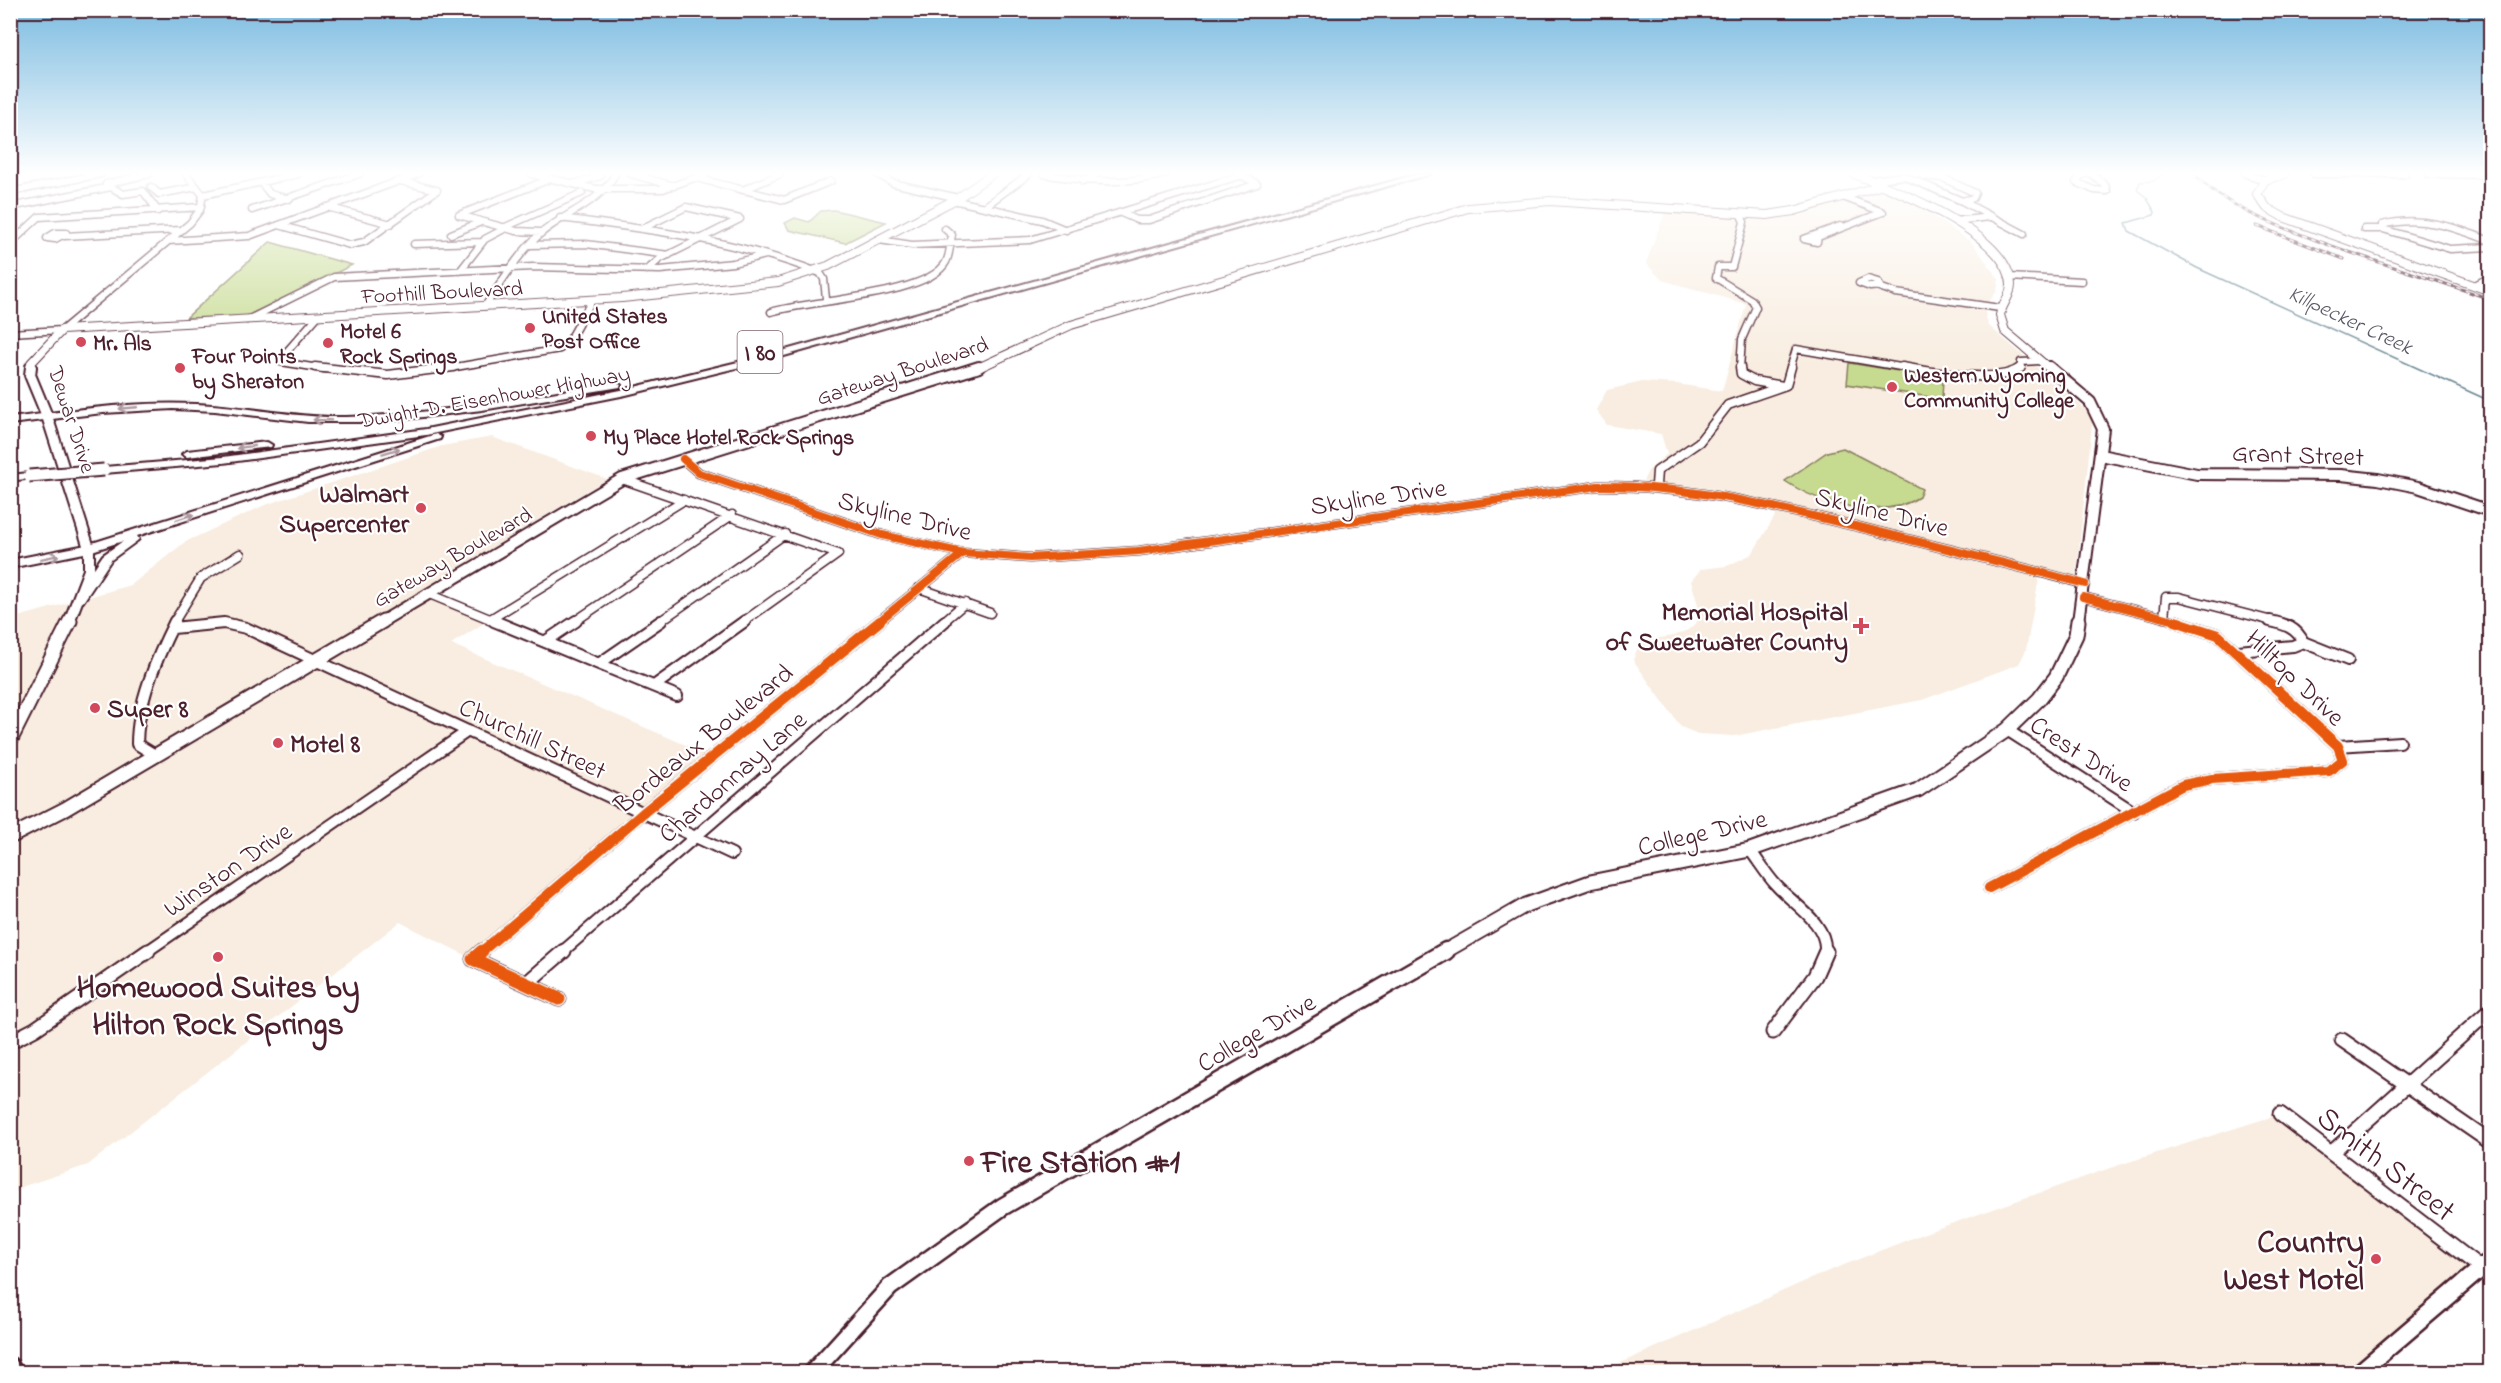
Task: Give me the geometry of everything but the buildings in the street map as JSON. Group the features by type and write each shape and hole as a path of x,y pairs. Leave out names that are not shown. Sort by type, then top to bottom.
{"highway":[{"name":"Dwight D. Eisenhower Highway","path":"102,466 405,426 531,405 832,334 1182,239"},
{"name":"Dwight D. Eisenhower Highway","path":"10,478 28,472 224,460 489,421 626,392 774,356 1189,239"},
{"path":"10,421 137,407 169,406 199,407 299,420 394,418 630,383"},
{"path":"10,564 89,548 489,421"},
{"name":"Dwight D. Eisenhower Highway","path":"10,469 28,472"},
{"path":"79,599 114,551 161,525"}],"main road":[{"name":"Foothill Boulevard","path":"62,330 592,300 767,283 815,271 882,239"},
{"name":"Gateway Boulevard","path":"10,837 65,809 622,479 971,371 1071,325 1364,239"},
{"path":"1976,239 1990,250 2009,277 2010,293 2000,308"},
{"path":"2344,239 2490,291"},
{"name":"College Drive","path":"813,1372 890,1287 1002,1207 1466,938 1526,906 1590,882 1750,850 1918,790 2007,730 2025,714 2056,677 2076,635 2084,591 2103,429 2096,411 2081,393 2005,330 1999,316 2000,308"},
{"name":"Dewar Drive","path":"10,741 66,631 89,570 89,548 47,416 30,375 31,363 62,330"},
{"name":"Grant Street","path":"2100,455 2197,474 2341,475 2378,479 2418,486 2490,511"},
{"path":"2360,1372 2487,1268"},
{"path":"10,1366 14,1372"}],"street":[{"name":"Dewar Drive","path":"62,330 171,239"},
{"path":"168,241 208,239"},
{"path":"330,239 357,244 369,239"},
{"path":"460,271 482,242 488,239"},
{"path":"485,306 534,239"},
{"path":"647,270 669,255 701,239 766,255 815,271 823,276 826,299"},
{"path":"771,312 793,304 890,291 911,285 944,266 951,239"},
{"path":"879,240 903,245 1023,241 1033,239"},
{"path":"1740,239 1732,267 1718,267 1716,278 1752,300 1756,307 1748,317 1739,364 1741,374 1754,381 1785,387"},
{"path":"1805,239 1818,242 1818,239"},
{"path":"2415,239 2450,249 2490,247"},
{"path":"414,244 482,242"},
{"path":"529,245 586,244 669,255"},
{"path":"247,320 334,277 511,268 647,270 733,263 766,255"},
{"path":"2009,277 2082,281"},
{"path":"2475,285 2490,277"},
{"path":"1879,287 1896,293 2000,308"},
{"path":"318,316 281,358 281,362 351,373 410,374 560,349 568,343 592,300"},
{"name":"Foothill Boulevard","path":"10,333 62,330"},
{"path":"1785,387 1796,349 1965,375 2011,374 2021,369 2021,362 2040,361"},
{"path":"1656,485 1654,478 1657,471 1699,442 1723,408 1742,398 1785,387"},
{"name":"Skyline Drive","path":"684,459 699,472 841,522 882,535 963,553 1030,558 1119,554 1197,545 1598,486 1656,485 1712,493 1801,513 2084,591"},
{"path":"622,479 732,515 838,554 654,686"},
{"path":"489,620 684,500"},
{"path":"546,641 732,515"},
{"path":"600,663 785,534"},
{"name":"Bordeaux Boulevard","path":"528,982 472,959 644,813 963,553"},
{"path":"154,755 137,744 137,730 183,603 201,578 240,554"},
{"path":"919,588 990,613"},
{"name":"Hilltop Drive","path":"1989,888 2194,781 2329,771 2340,765 2343,760 2338,746 2238,651 2211,632 2084,591"},
{"path":"427,593 677,696"},
{"path":"2164,618 2166,597 2179,597 2284,624 2299,633 2303,642"},
{"name":"Chardonnay Lane","path":"528,982 965,603"},
{"name":"Churchill Street","path":"173,628 212,624 234,625 315,659 732,854"},
{"path":"2238,651 2293,646 2303,642 2348,660"},
{"name":"Crest Drive","path":"2007,730 2048,754 2134,812"},
{"name":"Winston Drive","path":"10,1042 35,1029 468,731"},
{"path":"2338,746 2400,742"},
{"path":"1750,850 1780,890 1814,921 1823,934 1826,947 1823,961 1773,1032"},
{"path":"528,982 559,999"},
{"path":"2331,1154 2406,1085 2489,1014"},
{"path":"2342,1040 2490,1142"},
{"name":"Smith Street","path":"2280,1114 2487,1268"}],"shaded area":[{"name":"Western Wyoming Community College","path":"1655,239 1966,239 1972,243 1999,279 1997,291 1984,308 1988,325 2093,416 2076,577 1715,489 1643,481 1648,471 1667,454 1661,434 1607,425 1596,410 1607,390 1642,382 1677,384 1722,391 1746,304 1662,280 1646,263"},
{"path":"492,437 607,479 421,590 489,620 451,644 716,758 473,959 400,922 88,1165 24,1186 11,1195 11,619 131,585 185,542 265,505 442,446"},
{"name":"Memorial Hospital of Sweetwater County","path":"1777,513 2039,578 2026,650 2019,664 1922,700 1734,736 1698,734 1681,727 1633,660 1638,647 1645,640 1674,636 1688,630 1697,622 1698,605 1691,581 1701,569 1727,566 1752,554"},
{"path":"2280,1114 2480,1269 2368,1372 1600,1372 1826,1272 1925,1233 2113,1167"},
{"path":"1014,1365 1013,1372 911,1372"}],"green space":[{"path":"826,239 854,239 845,243"},
{"path":"270,242 352,265 249,316 186,318"},
{"path":"1849,363 1943,378 1942,399 1847,384"},
{"path":"1843,448 1922,489 1919,497 1887,508 1851,507 1815,497 1785,481 1827,452"}],"waterway":[{"name":"Killpecker Creek","path":"2143,239 2197,268 2490,401"}],"railway":[{"path":"2290,239 2344,259"},
{"path":"2312,239 2490,299"}],"cycle path":[{"path":"683,459 699,473 882,535 963,553 1030,558 1139,551 1598,486 1630,486 1662,487 1756,502 2085,584"},
{"path":"559,999 473,959 643,813 963,553"},
{"path":"1989,888 2183,785 2212,779 2329,771 2340,765 2343,760 2338,746 2218,635 2193,625 2083,597"}],"place":[{"name":"United States Post Office","path":"530,328"},
{"name":"Mr. Als","path":"81,342"},
{"name":"Motel 6 Rock Springs","path":"328,343"},
{"name":"Four Points by Sheraton","path":"180,368"},
{"name":"Western Wyoming Community College","path":"1892,387"},
{"name":"My Place Hotel Rock Springs","path":"591,436"},
{"name":"Walmart Supercenter","path":"421,508"},
{"name":"Memorial Hospital of Sweetwater County","path":"1861,626"},
{"name":"Super 8","path":"95,708"},
{"name":"Motel 8","path":"278,743"},
{"name":"Homewood Suites by Hilton Rock Springs","path":"218,957"},
{"name":"Fire Station #1","path":"969,1161"},
{"name":"Country West Motel","path":"2376,1259"}]}
